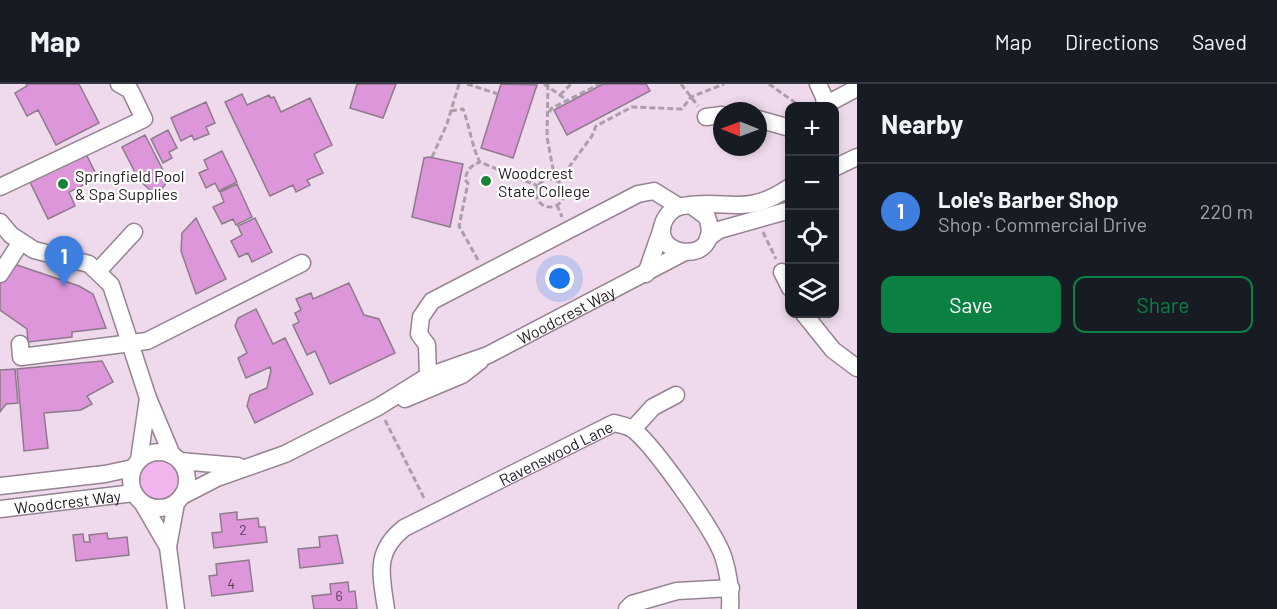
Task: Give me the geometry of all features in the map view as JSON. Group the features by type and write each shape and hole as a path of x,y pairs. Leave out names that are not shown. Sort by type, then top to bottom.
{"street":[{"path":"0,187 144,118 130,90 119,84"},
{"path":"818,84 825,97 825,102"},
{"path":"832,102 857,88"},
{"path":"767,122 785,127"},
{"path":"839,166 857,157"},
{"path":"428,376 427,345 419,334 421,317 432,301 638,194 654,190 707,217 710,225 708,238"},
{"path":"646,274 662,228 671,210 685,206 753,206 785,190"},
{"path":"662,228 669,246 683,253 698,250 719,230 785,211"},
{"path":"0,222 21,242 34,250 90,264 99,270 111,285 148,399 187,478 179,500 168,547 176,609"},
{"path":"99,270 134,232"},
{"path":"0,274 21,242"},
{"name":"Woodcrest Way","path":"179,500 203,484 285,454 378,407 428,376 488,355 683,253"},
{"path":"20,344 21,357 131,345 147,341 302,263"},
{"path":"782,272 785,279"},
{"path":"807,318 832,350 857,368"},
{"name":"Woodcrest Way","path":"378,407 417,396 462,375 488,355"},
{"path":"633,429 653,407 676,395"},
{"path":"148,399 131,481 168,547"},
{"name":"Ravenswood Lane","path":"386,609 382,555 390,539 404,528 614,423 633,429 652,449 709,529 724,557 731,588 730,609"},
{"path":"136,464 155,452 176,458"},
{"name":"Woodcrest Way","path":"176,458 223,466 254,465"},
{"name":"Woodcrest Way","path":"0,486 105,474 136,464"},
{"path":"139,498 160,508 179,500"},
{"name":"Woodcrest Way","path":"0,509 139,498"},
{"path":"627,609 632,604 677,591 731,588"}],"path":[{"path":"432,157 451,111 459,84"},
{"path":"467,84 498,94"},
{"path":"560,95 571,84"},
{"path":"584,84 588,90"},
{"path":"548,116 552,108 600,84"},
{"path":"681,84 691,97 713,115"},
{"path":"558,182 592,136 596,126 632,107 682,109 691,97 714,86 724,84"},
{"path":"769,84 794,102"},
{"path":"547,85 568,101"},
{"path":"547,85 548,152 553,169 550,179 538,186 536,195 541,203 553,206 563,198 563,189 558,182 550,179"},
{"path":"451,111 464,109 474,140 474,153 480,162 538,186"},
{"path":"480,162 470,166 467,173 465,180 468,183 459,226 480,263"},
{"path":"758,220 782,272"},
{"path":"378,407 433,515"}],"shaded area":[{"path":"159,459 174,465 180,480 174,495 159,501 144,495 138,480 144,465"}],"building":[{"path":"26,84 79,84 99,123 56,145 38,110 27,116 15,93 27,86"},
{"path":"357,84 396,84 383,118 350,108"},
{"path":"501,84 537,85 513,158 481,148"},
{"path":"603,84 646,84 650,91 567,135 554,110"},
{"path":"242,94 247,105 269,95 271,98 274,97 281,112 310,98 332,145 314,154 323,173 307,180 310,185 296,192 293,185 270,196 225,102"},
{"path":"206,102 215,123 206,127 209,134 194,140 192,135 181,141 171,118"},
{"path":"168,130 177,148 169,152 172,158 163,163 151,139"},
{"path":"145,135 168,180 157,196 139,180 122,147"},
{"path":"222,151 237,182 219,191 215,183 206,188 199,173 208,169 204,160"},
{"path":"85,152 98,178 69,192 75,206 48,219 29,180"},
{"path":"424,158 463,164 450,227 412,217"},
{"path":"237,184 252,217 236,225 233,219 222,224 213,207 224,202 220,192"},
{"path":"196,218 226,279 196,294 181,251 182,233"},
{"path":"255,218 272,252 252,262 248,253 239,257 231,241 242,235 238,226"},
{"path":"14,264 79,286 93,294 106,328 72,332 72,337 28,342 27,329 0,310 0,283"},
{"path":"349,283 364,315 379,319 395,353 330,384 315,351 307,355 293,325 299,322 295,313 301,310 296,299 311,293 313,299"},
{"path":"256,309 273,344 285,338 313,394 255,423 247,406 250,395 267,388 271,370 270,367 246,378 238,358 247,353 235,326 238,318"},
{"path":"102,361 113,382 87,396 92,404 81,410 44,413 48,448 24,451 17,369"},
{"path":"15,369 18,403 6,404 0,412 0,370"},
{"path":"237,512 237,520 258,518 259,527 265,527 267,542 214,548 212,533 222,532 220,514"},
{"path":"107,533 108,539 127,537 129,555 76,561 73,535 83,534 84,542 90,542 89,535"},
{"path":"337,535 343,563 300,568 298,549 320,547 319,537"},
{"path":"249,560 253,591 212,596 209,576 217,575 216,564"},
{"path":"348,582 349,592 355,591 357,609 314,609 312,596 331,594 330,584"}],"place":[{"name":"Woodcrest State College","path":"486,181"},
{"name":"Springfield Pool & Spa Supplies","path":"63,184"},
{"name":"Lole's Barber Shop","path":"64,286"}]}
